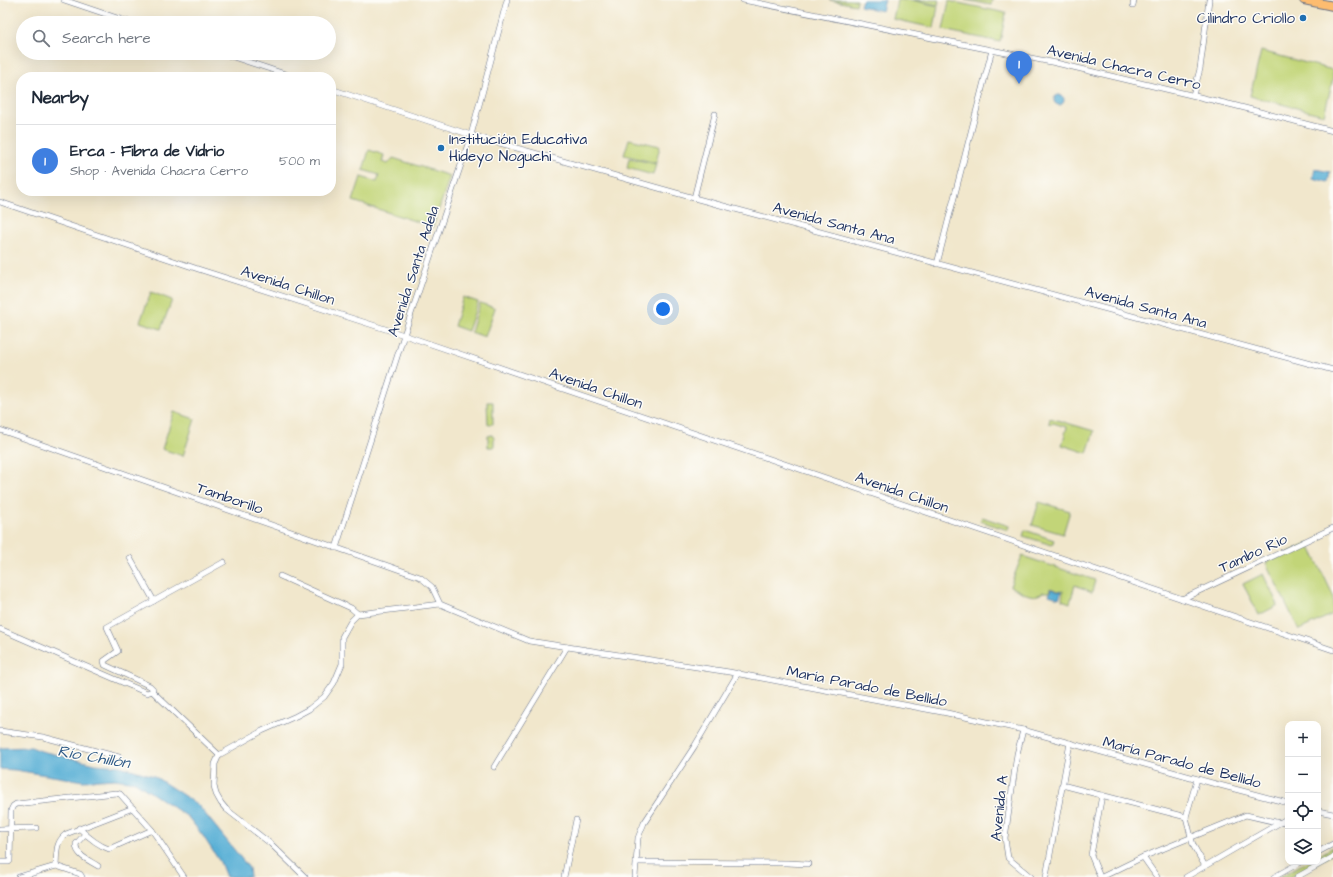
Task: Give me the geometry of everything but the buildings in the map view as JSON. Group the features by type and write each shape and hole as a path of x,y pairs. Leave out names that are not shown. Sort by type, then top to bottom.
{"main road":[{"path":"1304,0 1333,6"}],"street":[{"path":"64,0 111,16"},
{"name":"Avenida Santa Adela","path":"336,548 404,335 471,135 507,0"},
{"name":"Avenida Chacra Cerro","path":"743,0 1056,63 1193,95 1333,131"},
{"path":"1193,95 1200,69 1209,0"},
{"path":"937,264 992,50"},
{"path":"242,60 279,72"},
{"name":"Avenida Santa Ana","path":"336,91 471,135 694,198 1333,370"},
{"path":"694,198 715,114"},
{"name":"Avenida Chillon","path":"0,202 198,269 404,335 1333,650"},
{"name":"Tamborillo","path":"0,430 420,577 432,587 440,604"},
{"name":"Tambo Rio","path":"1182,599 1333,528"},
{"path":"130,558 154,601"},
{"path":"219,755 152,691 153,689 150,686 107,666 104,662 118,651 108,630 108,625 224,562"},
{"path":"280,576 351,608 358,614"},
{"path":"305,877 272,844 220,803 214,786 214,764 219,755 262,731 302,712 324,698 334,683 342,664 342,637 351,621 358,614 440,604"},
{"name":"María Parado de Bellido","path":"440,604 529,641 738,673 947,713 1023,730 1285,802"},
{"path":"0,629 147,693 152,691"},
{"path":"494,767 567,647"},
{"path":"635,877 638,838 644,823 694,747 738,673"},
{"name":"Avenida A","path":"1023,730 1016,754 1005,838 1008,858 1031,877"},
{"path":"0,731 43,737 119,757"},
{"path":"1046,877 1070,743"},
{"path":"1197,779 1186,817 1193,845 1205,866"},
{"path":"1062,785 1186,817"},
{"path":"0,862 10,861 11,810 16,804 116,793 120,794 152,830 184,877"},
{"path":"1102,795 1091,855 1101,877 1191,836 1246,815 1280,823"},
{"path":"56,866 60,838 78,828 133,808"},
{"path":"1321,811 1333,814"},
{"path":"564,877 576,820"},
{"path":"1186,877 1285,820"},
{"path":"0,829 36,828"},
{"path":"78,828 108,849 152,830"},
{"path":"85,834 76,844 76,849 80,854 98,866"},
{"path":"1321,850 1333,844"},
{"path":"1143,857 1157,877"},
{"path":"1297,877 1333,857"},
{"path":"636,862 808,864"},
{"path":"1274,877 1296,865"},
{"path":"19,877 56,866 80,874 82,877"}],"green space":[{"path":"829,0 857,0 856,5"},
{"path":"897,0 911,0 938,6 934,28 893,19"},
{"path":"914,0 939,0 938,5"},
{"path":"965,0 992,0 991,5"},
{"path":"949,1 1006,13 1000,42 943,30"},
{"path":"1261,51 1333,70 1333,79 1324,115 1250,96"},
{"path":"629,139 660,146 656,163 624,155"},
{"path":"369,150 384,155 382,162 388,164 393,158 450,176 433,227 353,201 361,177 377,182 379,175 363,170"},
{"path":"629,158 656,164 653,175 627,168"},
{"path":"151,292 172,300 161,329 140,322"},
{"path":"463,297 478,302 468,331 454,326"},
{"path":"480,303 495,308 485,337 471,332"},
{"path":"487,402 493,402 493,424 488,424"},
{"path":"174,412 195,419 183,456 162,449"},
{"path":"1050,418 1094,431 1087,453 1062,445 1067,427 1049,423"},
{"path":"492,435 494,438 494,447 488,447 488,436"},
{"path":"1039,502 1070,511 1063,534 1032,525"},
{"path":"982,517 1009,526 1008,530 980,521"},
{"path":"1025,530 1054,540 1052,545 1023,536"},
{"path":"1308,543 1333,595 1333,614 1299,630 1266,563"},
{"path":"1022,556 1095,580 1092,592 1075,585 1070,603 1062,600 1063,591 1060,590 1050,588 1049,592 1043,592 1035,596 1010,586"},
{"path":"1263,574 1278,605 1259,615 1243,584"},
{"path":"1333,847 1333,854 1321,861 1321,854"},
{"path":"1301,865 1313,865 1291,877 1279,877"}],"water":[{"path":"862,0 885,0 882,11 860,6"},
{"path":"1057,95 1061,95 1063,96 1063,104 1057,105 1054,102 1054,98"},
{"path":"1315,169 1330,172 1328,182 1313,178"},
{"path":"1051,589 1059,592 1062,591 1059,598 1049,595"},
{"path":"31,747 41,751 95,764 120,766 154,776 198,805 249,868 250,877 226,877 220,862 203,836 188,817 135,782 115,779 83,781 0,769 0,748"}],"place":[{"name":"Cilindro Criollo","path":"1303,18"},
{"name":"Erca - Fibra de Vidrio","path":"1019,84"},
{"name":"Institución Educativa Hideyo Noguchi","path":"441,148"}],"water label":[{"name":"Río Chillón","path":"94,756"}]}
